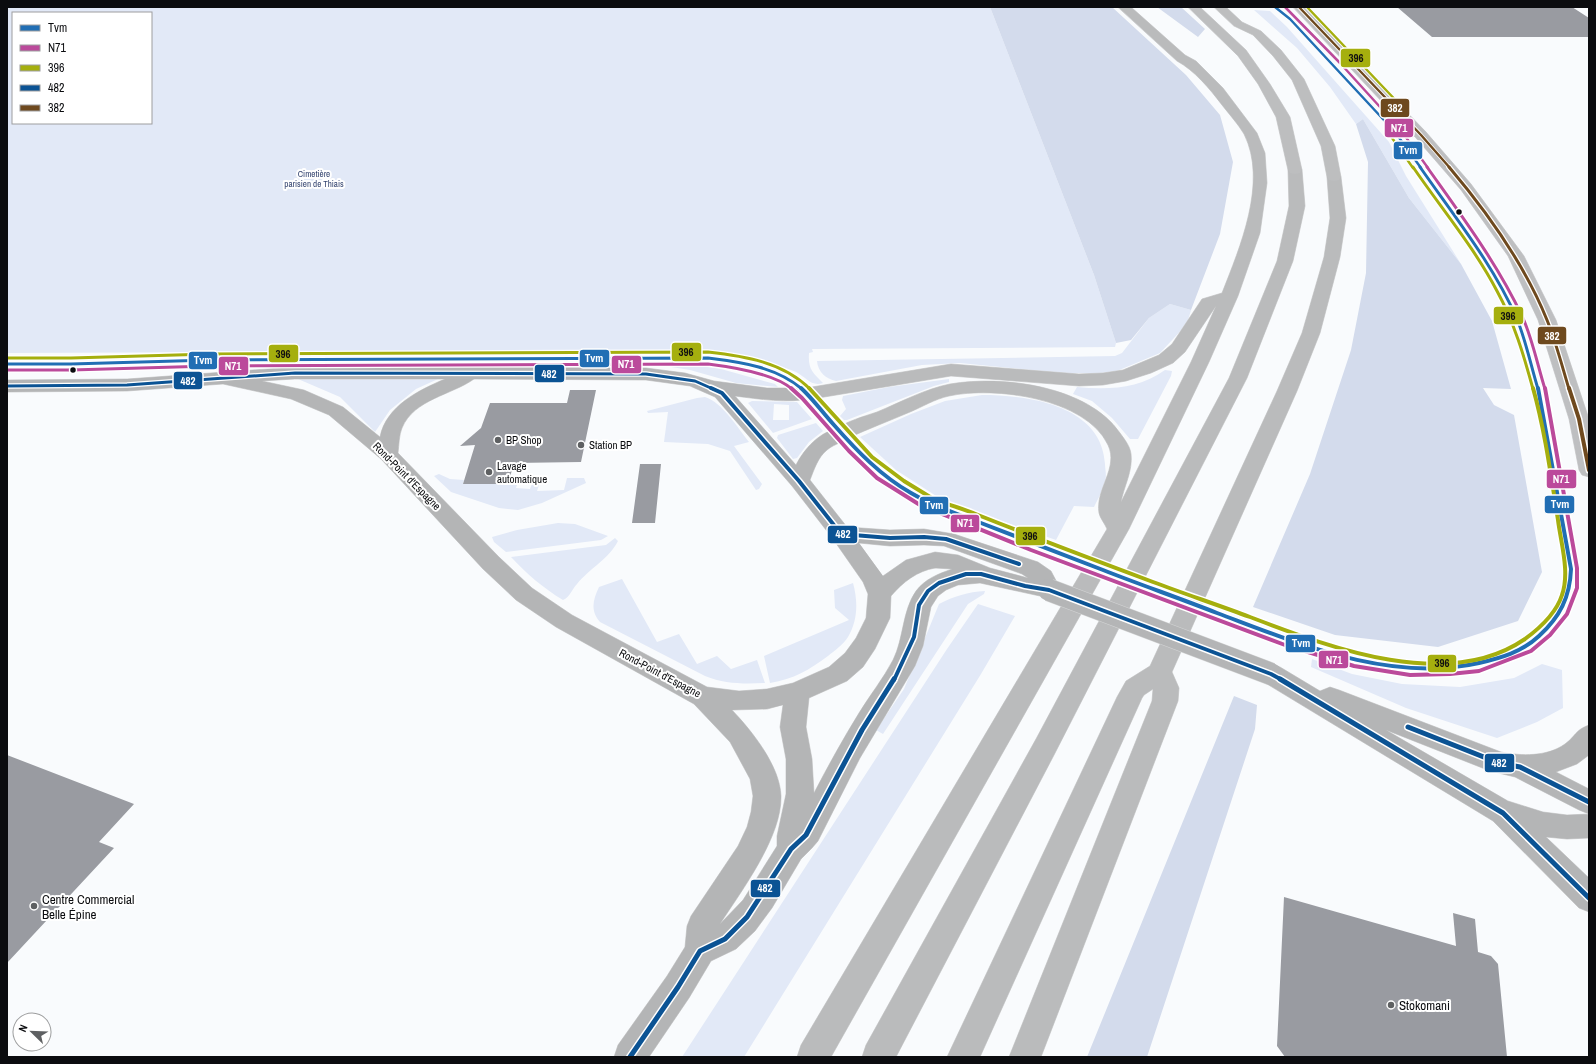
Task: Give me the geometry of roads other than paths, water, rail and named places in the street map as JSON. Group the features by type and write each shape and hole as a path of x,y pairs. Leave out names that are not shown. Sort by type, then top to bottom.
{"highway":[{"path":"813,1057 1118,529 1200,362 1229,296 1252,233 1260,183 1258,153 1250,133 1218,91 1192,64 1181,58 1124,7"},
{"path":"1138,7 1190,58 1192,64"},
{"path":"878,1057 1045,747 1238,378 1266,311 1285,260 1297,206 1295,170 1283,117 1264,84 1242,53 1194,7"},
{"path":"963,1057 1130,697 1135,688 1160,672 1287,391 1311,333 1332,257 1338,218 1334,177 1328,146 1322,130 1298,79 1277,53 1257,33 1238,24 1220,7"},
{"path":"1248,16 1260,27 1260,30 1257,33"},
{"path":"806,394 951,370 1079,380 1103,379 1126,375 1166,360 1182,343 1198,321 1208,303 1229,296"},
{"path":"841,434 936,394 970,387 992,387 1029,392 1068,403 1090,414 1102,424 1112,435 1118,446 1121,458 1118,478 1110,502 1110,513 1118,529"},
{"path":"1025,1057 1166,701 1166,688 1160,672"}],"main road":[{"path":"1299,7 1421,135 1466,186 1516,256 1547,320 1579,419 1589,470"}],"street":[{"path":"7,386 127,385 226,380 295,373 646,374 686,379 714,387 767,394 806,394"},
{"path":"388,454 392,427 406,410 430,393 473,373"},
{"name":"Rond-Point d'Espagne","path":"226,380 297,394 336,411 388,454 491,563 524,594 575,627 704,697 739,701 767,699 797,692 838,674 854,660 866,643 878,618 880,594"},
{"path":"714,387 728,400 799,481 841,534 873,579 880,594 889,583 907,569 928,560 949,561 981,574"},
{"path":"799,481 811,456 820,445 841,434"},
{"path":"841,534 890,538 924,537 946,539 1017,574 1035,589 1049,590 1271,674 1499,763 1520,767 1589,802"},
{"path":"700,951 725,939 747,917 790,849 806,835 862,730 898,674 914,637 917,612 922,599 928,590 939,583 966,574 1017,574"},
{"path":"1271,674 1503,812 1543,824 1567,827 1589,826"},
{"path":"790,849 791,836 800,794 799,759 793,727 797,692"},
{"path":"630,1057 678,987 700,951 702,926 755,842 765,812 766,796 764,779 759,767 739,734 704,697"},
{"path":"1520,767 1556,762 1571,755 1584,744 1589,736"},
{"path":"1503,812 1589,898"}],"place":[{"name":"BP Shop","path":"498,440"},
{"name":"Station BP","path":"581,445"},
{"name":"Lavage automatique","path":"489,472"},
{"name":"Centre Commercial Belle Épine","path":"34,906"},
{"name":"Stokomani","path":"1391,1005"}],"park label":[{"name":"Cimetière parisien de Thiais","path":"314,180"}]}
